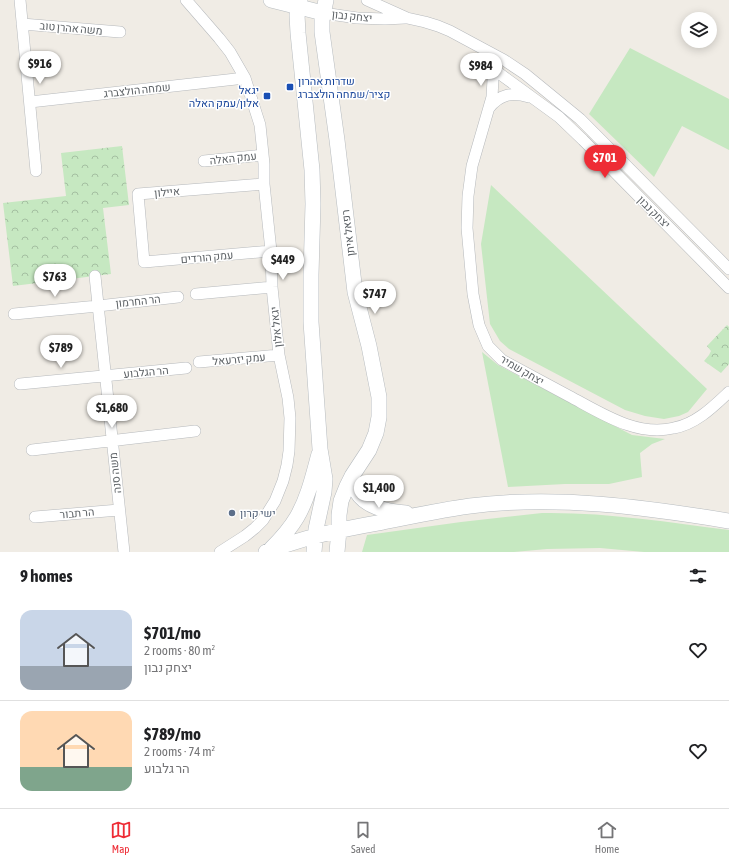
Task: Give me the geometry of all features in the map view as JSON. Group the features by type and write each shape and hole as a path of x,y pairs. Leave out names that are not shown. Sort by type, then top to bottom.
{"main road":[{"name":"יצחק נבון","path":"270,0 324,6"},
{"path":"299,4 297,22 312,170 313,204 311,322 320,449 324,474 323,502 317,524 314,552"},
{"name":"רפאל איתן","path":"324,6 322,32 337,140 355,292 369,346 379,397 379,417 376,433 369,450 352,476 341,501 337,552"},
{"path":"268,551 282,538 297,517 310,486 320,449"},
{"path":"352,476 355,489 368,503 388,511 424,514"},
{"path":"268,551 316,535 339,530 482,505 554,502 591,503 683,513 729,521"},
{"path":"316,535 330,552"}],"street":[{"path":"20,0 36,171"},
{"name":"יגאל אלון","path":"186,0 230,52 245,78 260,125 271,251 272,287 279,355 288,398 290,418 288,459 285,473 271,508 263,520 245,536 220,552"},
{"name":"יצחק נבון","path":"367,0 407,18 438,26 450,31 504,60 525,74 580,119 729,269"},
{"name":"יצחק נבון","path":"324,6 357,18 407,18"},
{"name":"משה אהרן טוב","path":"22,24 120,32"},
{"name":"יצחק נבון","path":"470,42 482,53 500,74 559,117 729,288"},
{"name":"יצחק שמיר","path":"490,63 493,78 492,97 472,166 468,196 467,228 473,294 479,325 488,346 502,360 614,420 635,427 654,430 674,428 693,422 729,392"},
{"name":"שמחה הולצברג","path":"30,102 245,78"},
{"name":"יצחק שמיר","path":"488,112 496,100 506,95 524,95 533,98"},
{"name":"עמק האלה","path":"204,161 263,155"},
{"name":"איילון","path":"144,262 138,194 264,184"},
{"name":"עמק הורדים","path":"144,262 271,251"},
{"name":"משה סנה","path":"95,276 124,552"},
{"path":"196,294 272,287"},
{"name":"הר החרמון","path":"14,314 98,306 178,296"},
{"name":"עמק יזרעאל","path":"199,362 279,355"},
{"name":"הר הגלבוע","path":"20,384 186,368"},
{"path":"32,450 195,431"},
{"name":"הר תבור","path":"35,517 119,510"}],"green space":[{"path":"630,48 729,99 729,150 682,126 654,177 589,114"},
{"path":"122,146 129,205 103,208 111,274 13,286 3,203 66,196 61,153"},
{"path":"491,185 707,389 688,412 679,416 664,419 645,416 625,410 509,349 500,341 490,324 481,244"},
{"path":"727,325 729,327 729,364 721,373 704,361 711,351 707,346"},
{"path":"482,352 498,365 632,435 665,439 652,444 640,453 642,477 609,484 565,484 508,487"},
{"path":"542,513 613,516 729,530 729,552 644,552 600,548 547,549 514,552 362,552 367,535"}],"place":[{"name":"שדרות אהרון קציר/שמחה הולצברג","path":"290,87"},
{"name":"יגאל אלון/עמק האלה","path":"267,96"},
{"name":"ישי קרון","path":"232,513"}]}
